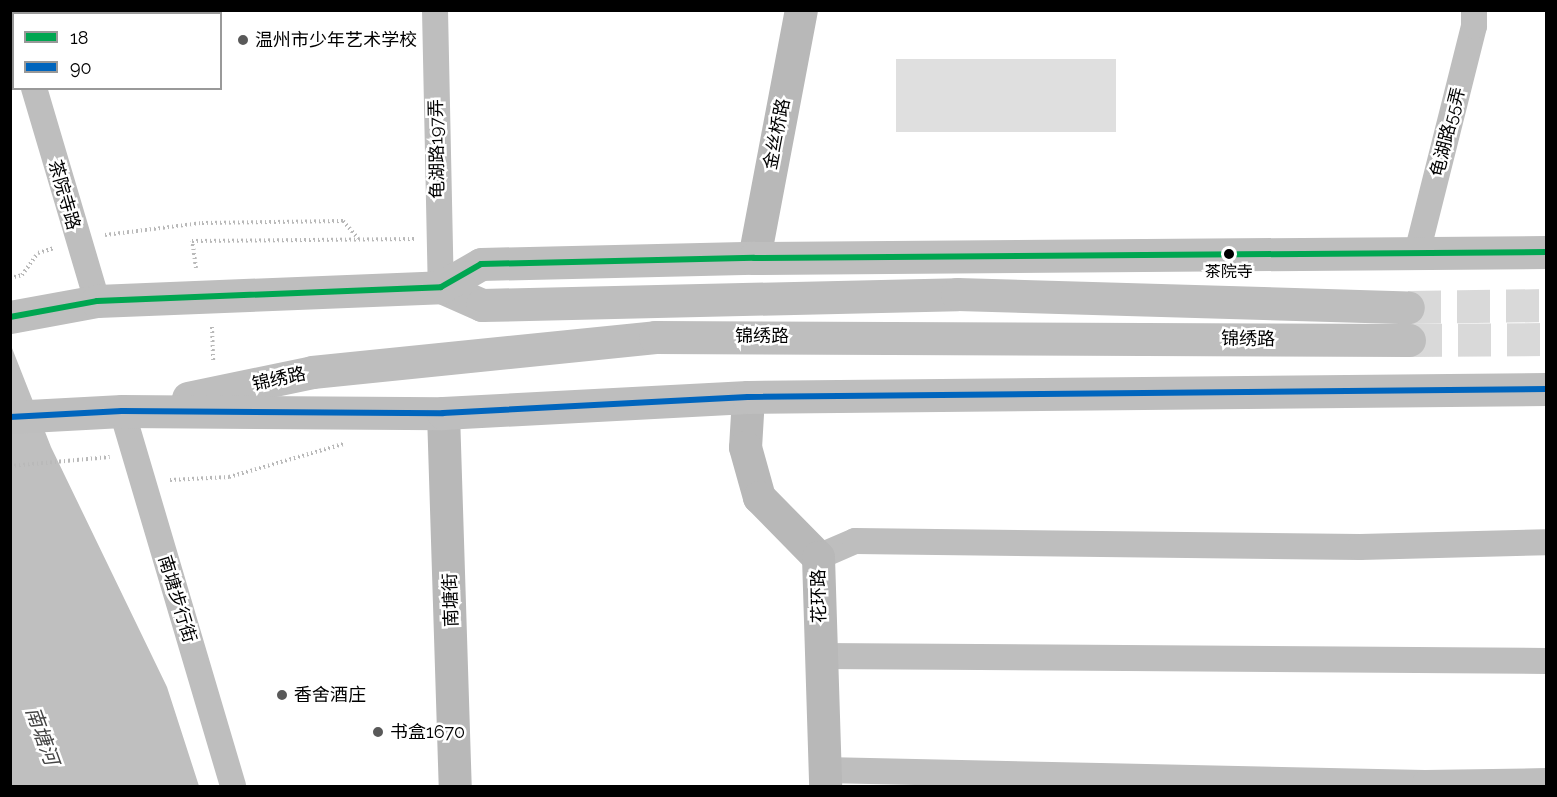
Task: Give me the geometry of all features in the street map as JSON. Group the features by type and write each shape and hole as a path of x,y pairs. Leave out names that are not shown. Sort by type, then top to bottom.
{"main road":[{"name":"锦绣路","path":"441,287 481,264 754,258 1546,252"},
{"name":"锦绣路","path":"17,316 97,301 441,287 482,305 957,294 1408,306"},
{"name":"锦绣路","path":"122,411 312,372 655,337 1409,340"},
{"name":"锦绣路","path":"10,417 122,411 443,413 748,397 1546,389"}],"street":[{"name":"龟湖路197弄","path":"435,10 438,240 441,287"},
{"name":"金丝桥路","path":"754,258 801,10"},
{"name":"龟湖路55弄","path":"1418,253 1474,27 1474,10"},
{"name":"茶院寺路","path":"35,90 97,301"},
{"name":"花环路","path":"748,397 745,447 759,497 818,557 824,778"},
{"name":"南塘步行街","path":"122,411 233,786"},
{"name":"南塘街","path":"443,413 455,786"},
{"path":"818,557 855,541 1360,547 1546,542"},
{"path":"820,656 1546,661"},
{"path":"824,778 1425,783 1546,781"}],"path":[{"path":"10,278 22,274 38,253 78,241 143,227 202,223 344,221 358,239"},
{"path":"200,279 192,257 192,241 438,240"},
{"path":"212,323 212,366"},
{"path":"10,466 134,455 174,482 229,477 344,444"}],"water":[{"name":"南塘河","path":"10,343 51,447 167,687 199,786 11,786"}],"building":[{"path":"896,59 1116,59 1116,132 896,132"}],"tunnel":[{"path":"1408,307 1546,305"},
{"path":"1409,340 1546,339"}],"transit line":[{"name":"18","path":"10,317 97,301 441,287 481,264 754,258 1546,252"},
{"name":"90","path":"10,417 122,411 443,413 748,397 1546,389"}],"place":[{"name":"温州市少年艺术学校","path":"243,40"},
{"name":"茶院寺","path":"1229,254"},
{"name":"香舍酒庄","path":"282,695"},
{"name":"书盒1670","path":"378,732"}]}
